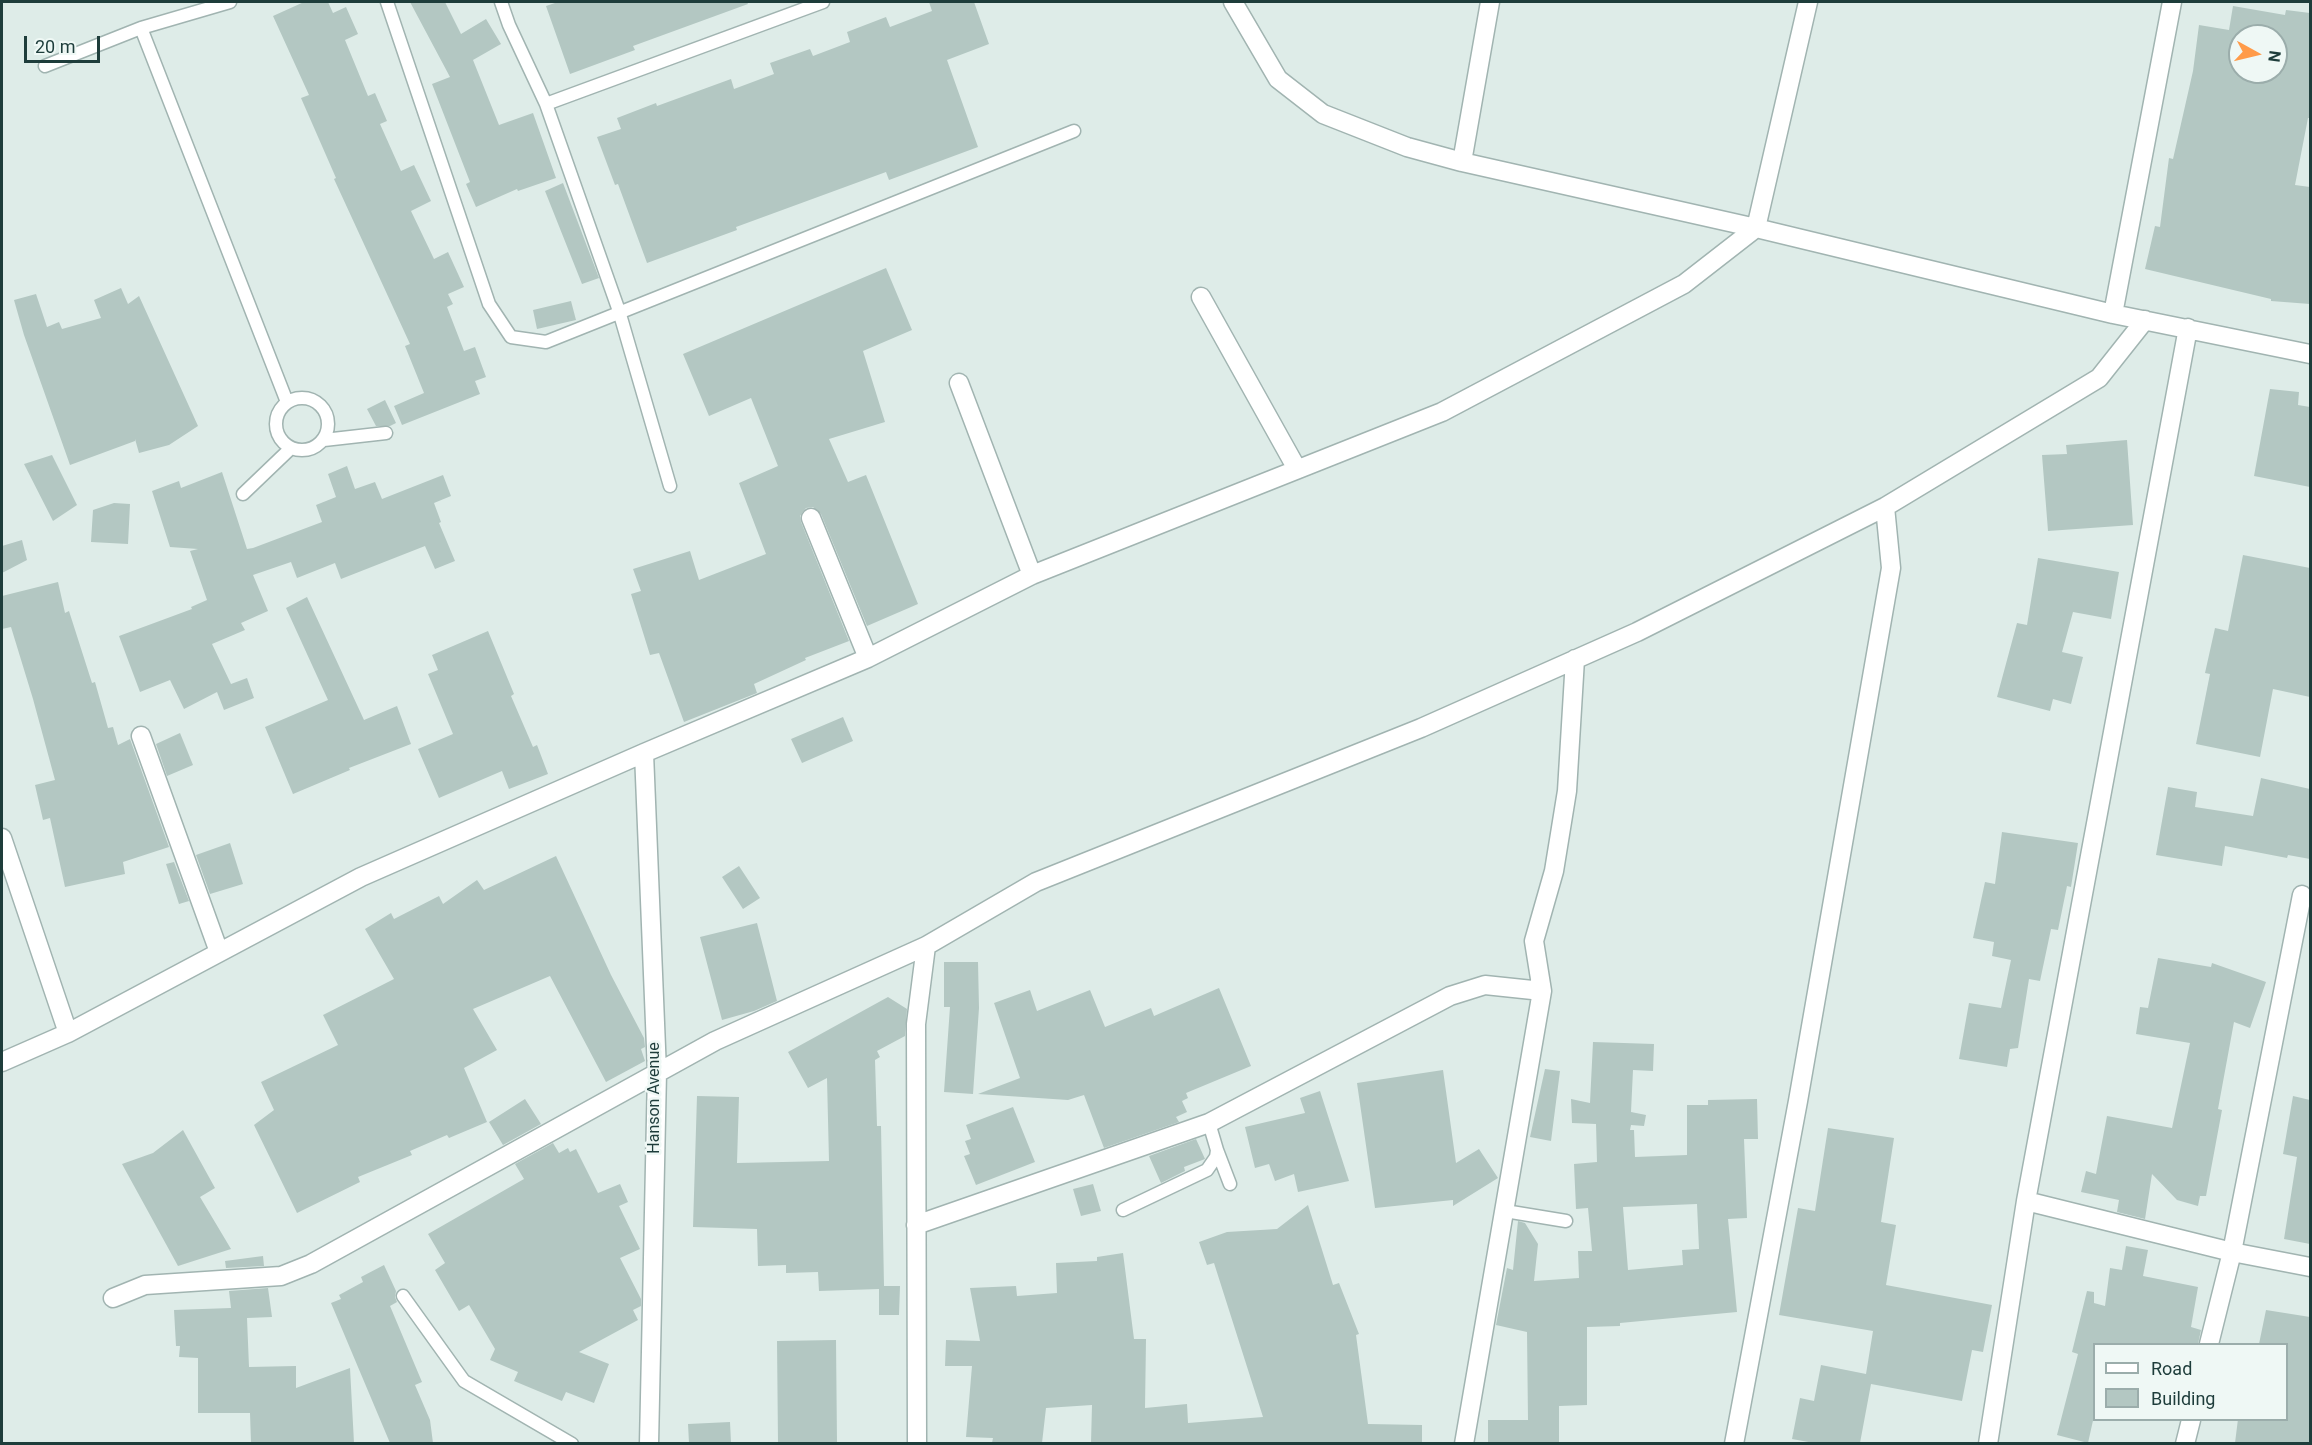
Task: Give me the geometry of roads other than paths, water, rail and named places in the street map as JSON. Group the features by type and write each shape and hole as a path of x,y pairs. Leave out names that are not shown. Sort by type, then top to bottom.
{"street":[{"path":"1233,2 1278,79 1323,114 1407,147 1462,162 1756,228 2114,314 2310,354"},
{"path":"1462,162 1490,2"},
{"path":"2,1062 68,1033 361,877 868,658 1032,575 1442,412 1684,284 1756,228 1808,2"},
{"path":"2114,314 2172,2"},
{"path":"1201,297 1297,469"},
{"path":"113,1298 145,1285 270,1278 311,1264 715,1041 926,946 1036,882 1421,728 1637,632 1885,507 2099,378 2145,320"},
{"path":"1988,1443 2026,1201 2188,328"},
{"path":"959,383 1032,575"},
{"path":"1734,1443 1798,1101 1891,568 1885,507"},
{"path":"811,518 868,658"},
{"path":"1464,1443 1542,991 1534,940 1554,871 1567,791 1575,659"},
{"path":"141,736 219,952"},
{"name":"Hanson Avenue","path":"644,753 657,1072 649,1443"},
{"path":"2,838 68,1033"},
{"path":"2209,1343 2232,1252 2302,895"},
{"path":"917,1443 916,1024 926,946"},
{"path":"916,1226 1209,1123 1450,996 1485,985 1542,991"},
{"path":"2026,1201 2232,1252 2310,1267"},
{"path":"2185,1443 2190,1421"}],"lane":[{"path":"45,66 141,28 230,2"},
{"path":"387,2 489,304 511,337 546,342 1074,131"},
{"path":"501,2 509,25 546,104 620,311 670,486"},
{"path":"546,104 823,2"},
{"path":"141,28 286,402"},
{"path":"324,440 329,422 321,405 304,397 286,402 275,417 277,435 290,449 309,451 324,440 386,433"},
{"path":"243,494 290,449"},
{"path":"1209,1123 1230,1184"},
{"path":"1123,1210 1207,1170 1216,1157 1217,1150"},
{"path":"1505,1211 1566,1221"},
{"path":"403,1296 464,1381 572,1443"}]}
